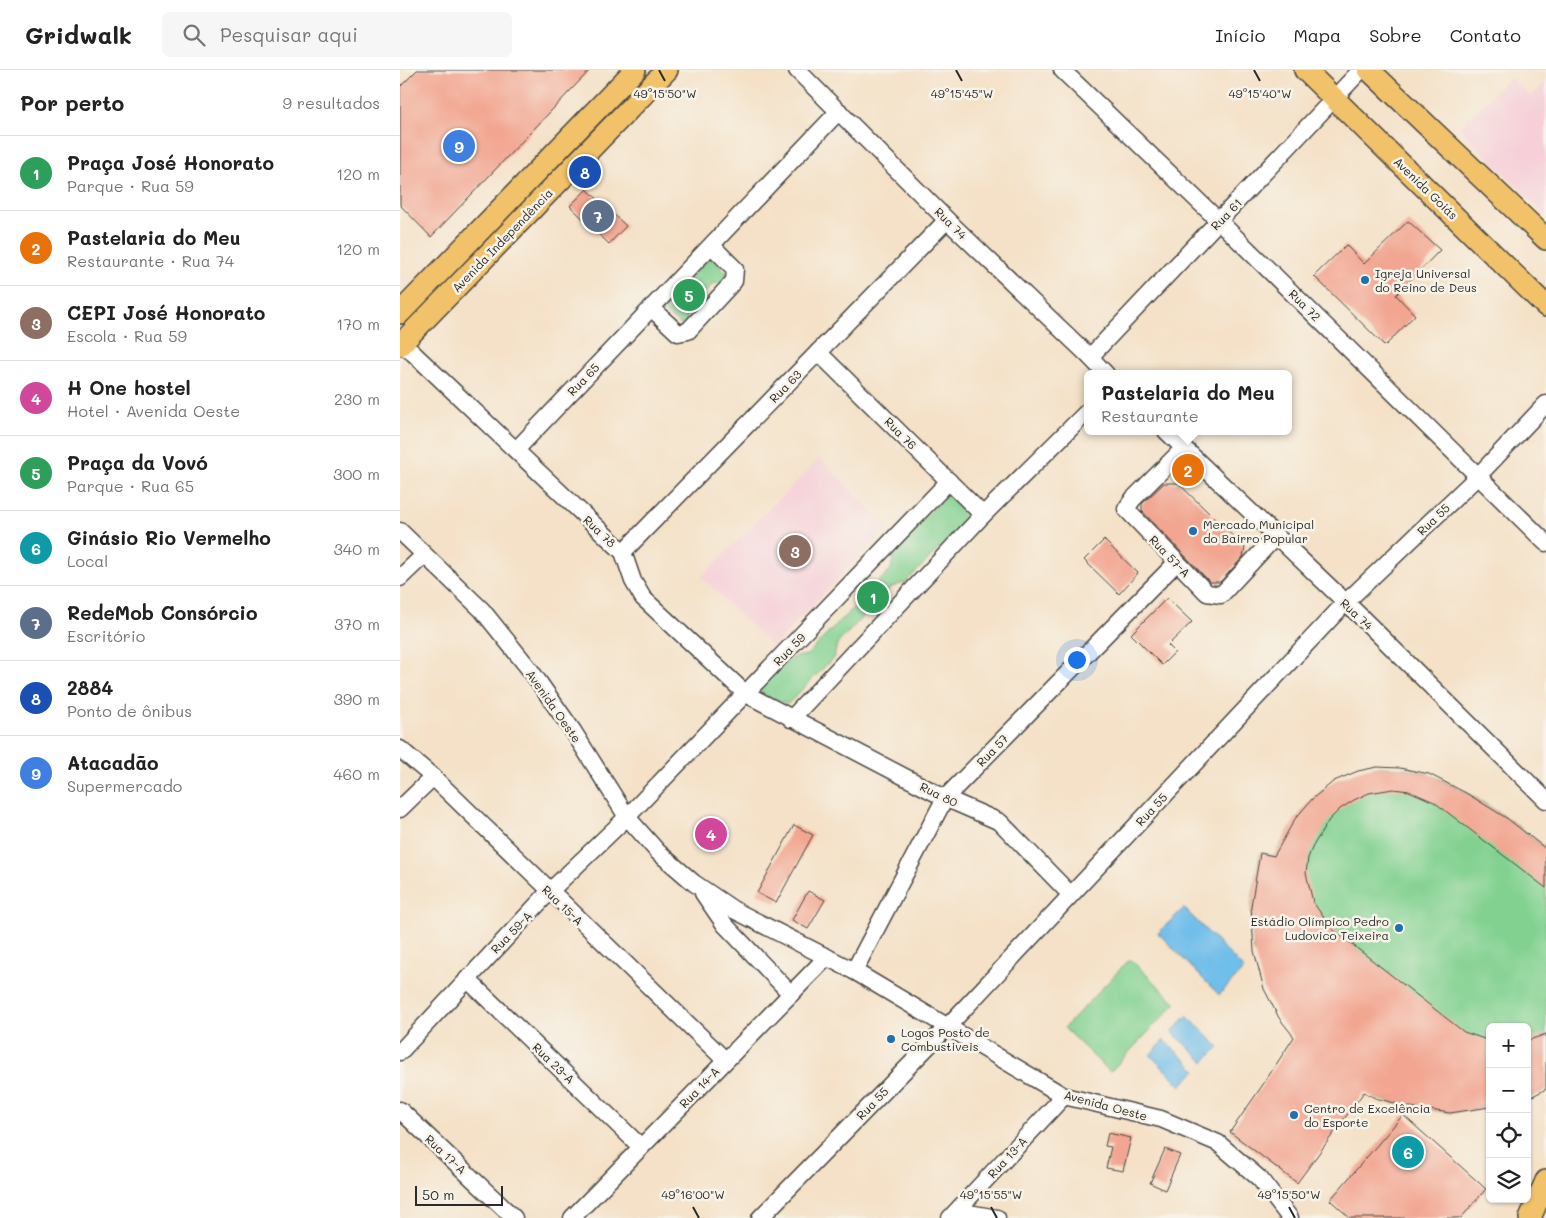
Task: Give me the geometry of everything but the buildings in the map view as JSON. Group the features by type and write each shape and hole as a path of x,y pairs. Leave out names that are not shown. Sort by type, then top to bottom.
{"main road":[{"name":"Avenida Independência","path":"400,313 635,70"},
{"name":"Avenida Independência","path":"401,344 667,70"},
{"name":"Avenida Goiás","path":"1305,70 1546,306"},
{"path":"1369,70 1546,238"},
{"path":"1530,1218 1546,1181"}],"street":[{"name":"Rua 74","path":"797,70 947,220 1102,370"},
{"name":"Rua 72","path":"1062,70 1219,221 1546,543"},
{"name":"Rua 61","path":"1090,357 1361,70"},
{"name":"Rua 65","path":"516,450 839,111"},
{"name":"Rua 63","path":"623,552 947,220"},
{"path":"651,308 678,334 688,331 734,281 735,269 712,246"},
{"name":"Rua 78","path":"401,344 623,552 633,581 643,598 746,694 791,718"},
{"name":"Rua 76","path":"818,352 983,515"},
{"name":"Rua 55","path":"760,1218 947,1027 1345,603 1478,476 1546,404"},
{"path":"791,718 983,515 1084,415"},
{"name":"Rua 74","path":"1170,435 1546,800"},
{"name":"Rua 57-A","path":"1183,448 1133,499 1126,509 1207,593 1221,596 1276,536"},
{"name":"Rua 59","path":"627,817 949,481"},
{"name":"Avenida Oeste","path":"400,531 482,610 531,671 573,732 627,817 658,852 699,887 734,910 854,971 1064,1096 1161,1119 1218,1143 1260,1179 1290,1218"},
{"path":"400,578 424,555"},
{"name":"Rua 57","path":"854,971 945,798 1176,563"},
{"name":"Rua 80","path":"791,718 945,798 1000,822 1070,894"},
{"name":"Rua 15-A","path":"400,749 433,777 549,892 725,1060"},
{"path":"400,809 433,777"},
{"name":"Rua 59-A","path":"400,1052 549,892 627,817"},
{"name":"Avenida Oeste","path":"699,887 725,925 791,994"},
{"name":"Rua 14-A","path":"572,1218 828,957"},
{"name":"Rua 23-A","path":"467,979 641,1147"},
{"name":"Rua 13-A","path":"953,1214 1064,1096"},
{"name":"Rua 17-A","path":"400,1110 514,1218"},
{"path":"953,1214 997,1218"}],"shaded area":[{"path":"1510,77 1531,97 1546,82 1546,216 1459,128"},
{"path":"820,458 887,527 773,647 701,577"}],"green space":[{"path":"714,259 727,272 728,280 723,284 714,283 686,312 688,322 684,327 666,314 664,305 707,260"},
{"path":"951,495 969,512 966,521 906,582 890,588 837,644 834,657 788,704 763,695 760,687 791,658 807,655 891,569 895,550 943,498"},
{"name":"Estádio Olímpico Pedro Ludovico Teixeira","path":"1377,767 1411,769 1444,781 1521,828 1546,849 1546,1089 1531,1097 1531,1023 1486,1023 1486,1108 1450,1113 1409,1107 1375,1098 1254,951 1251,906 1260,853 1274,856 1294,823 1314,798 1326,788 1357,773"},
{"path":"1130,959 1176,1003 1110,1072 1064,1028"}],"water":[{"path":"1184,908 1244,969 1219,995 1158,933"},
{"path":"1187,1016 1219,1047 1204,1062 1172,1032"},
{"path":"1164,1040 1196,1070 1181,1086 1150,1055"}],"place":[{"name":"Atacadão","path":"459,146"},
{"name":"2884","path":"585,172"},
{"name":"RedeMob Consórcio","path":"598,216"},
{"name":"Igreja Universal do Reino de Deus","path":"1365,280"},
{"name":"Praça da Vovó","path":"689,295"},
{"name":"Pastelaria do Meu","path":"1188,470"},
{"name":"Mercado Municipal do Bairro Popular","path":"1193,531"},
{"name":"CEPI José Honorato","path":"795,551"},
{"name":"Praça José Honorato","path":"873,597"},
{"name":"H One hostel","path":"711,834"},
{"name":"Estádio Olímpico Pedro Ludovico Teixeira","path":"1399,928"},
{"name":"Logos Posto de Combustiveis","path":"891,1039"},
{"name":"Centro de Excelência do Esporte","path":"1294,1115"},
{"name":"Ginásio Rio Vermelho","path":"1408,1152"}]}
